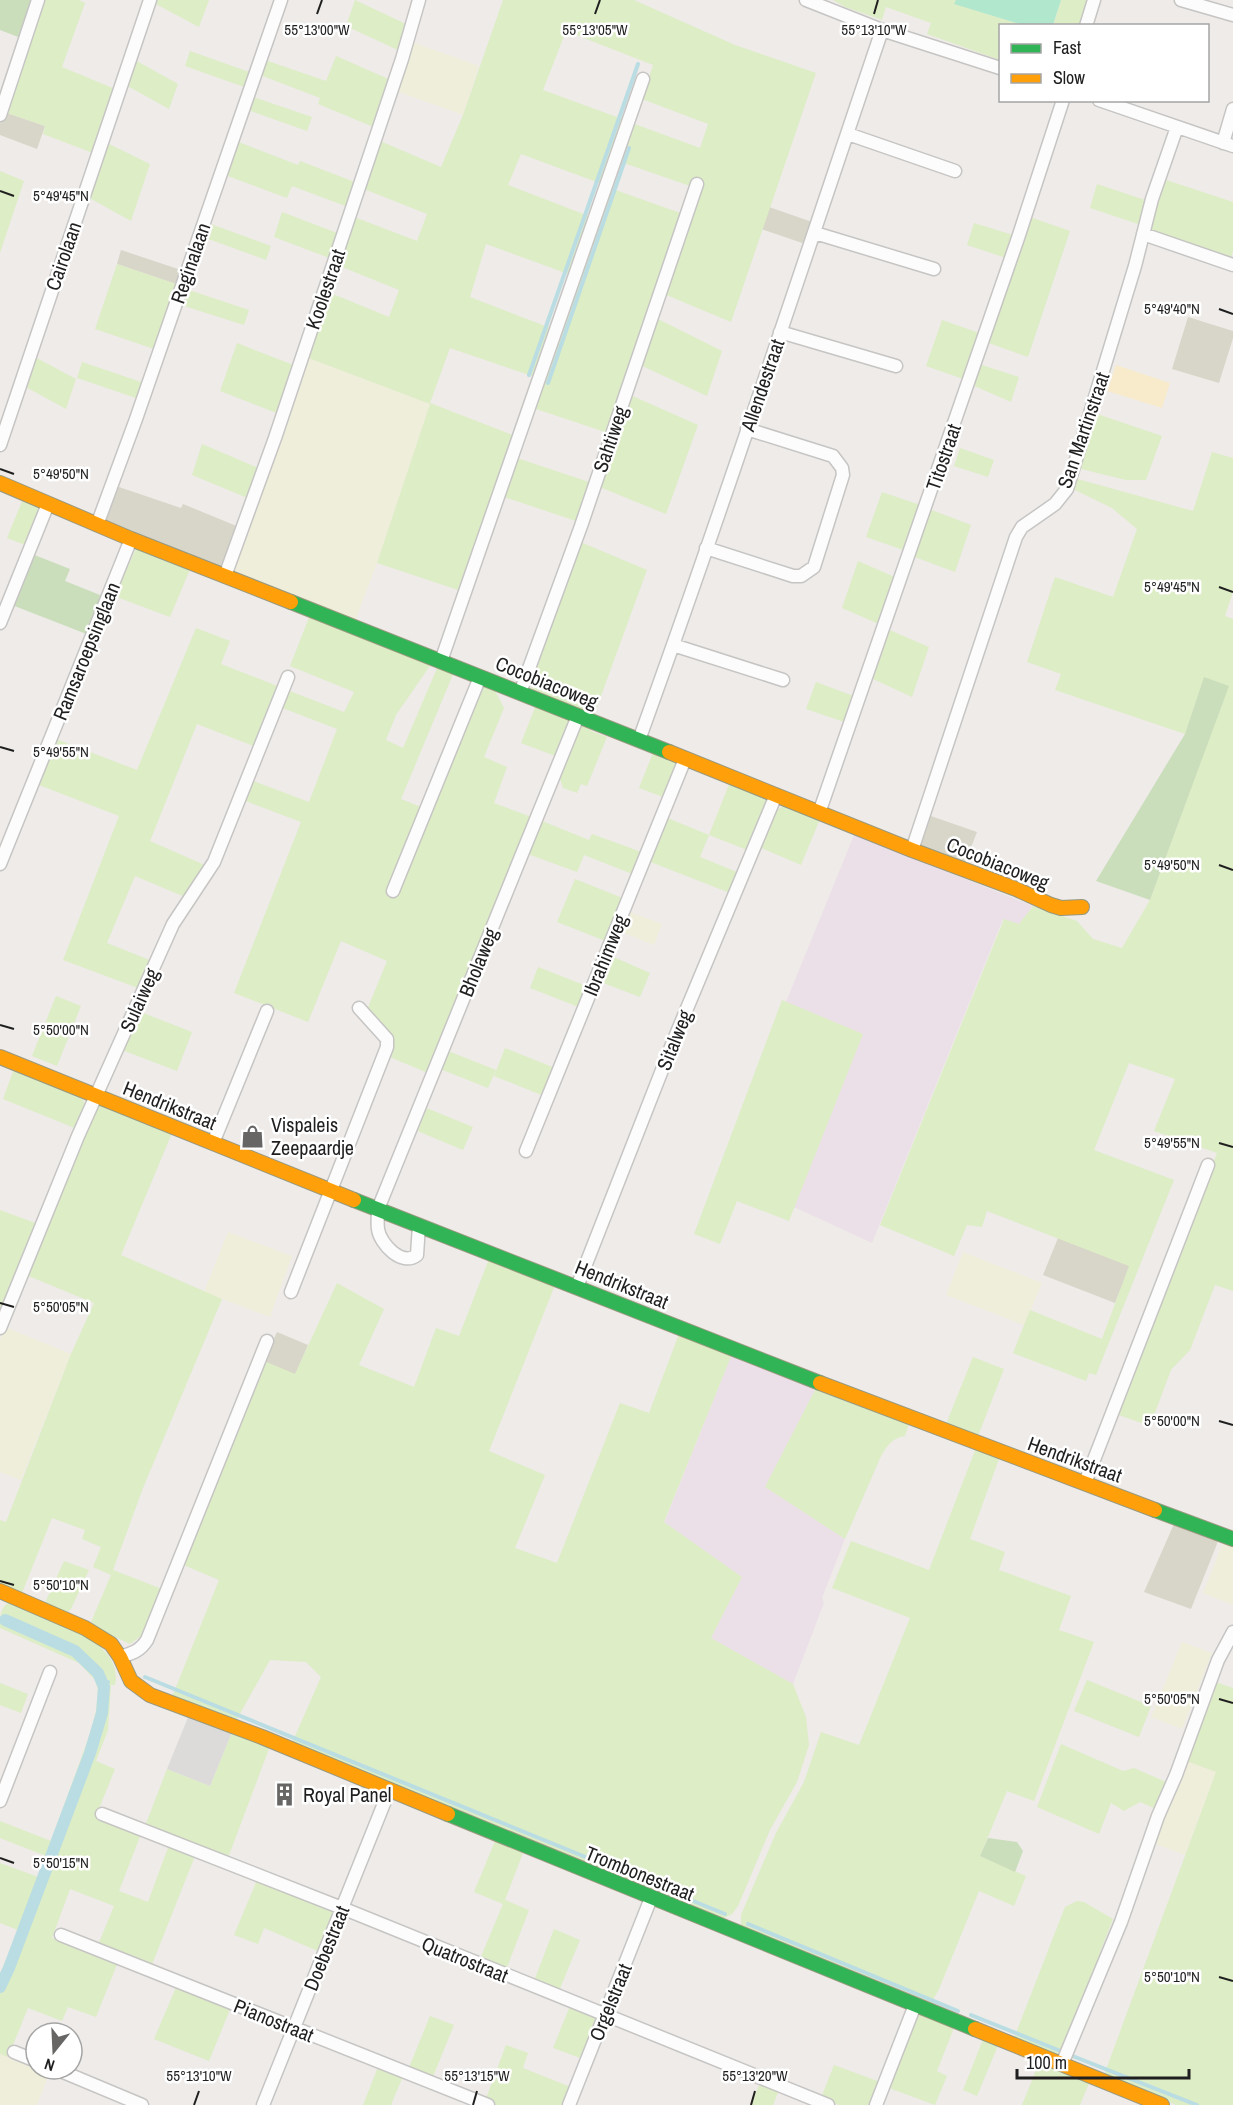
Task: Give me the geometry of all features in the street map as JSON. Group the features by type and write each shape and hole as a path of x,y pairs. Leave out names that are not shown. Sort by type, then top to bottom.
{"street":[{"path":"0,115 39,0"},
{"name":"Cairolaan","path":"0,445 150,0"},
{"name":"Reginalaan","path":"97,525 280,0"},
{"name":"Koolestraat","path":"225,576 275,438 396,80 419,0"},
{"path":"1087,24 1094,0"},
{"path":"1181,0 1233,15"},
{"path":"813,1 882,30 999,68"},
{"name":"Allendestraat","path":"639,740 815,233 882,30"},
{"path":"441,661 643,80"},
{"name":"Titostraat","path":"819,813 1018,238 1062,102"},
{"path":"1105,102 1228,144 1233,110"},
{"name":"San Martinstraat","path":"912,850 1016,537 1022,527 1055,504 1066,489 1152,198 1177,127"},
{"path":"848,135 956,171"},
{"name":"Sahtiweg","path":"520,693 580,526 697,184"},
{"path":"815,233 933,269"},
{"path":"1143,234 1233,265"},
{"path":"780,332 896,366"},
{"path":"706,548 792,576 801,576 814,567 843,475 842,468 833,456 747,429"},
{"name":"Cocobiacoweg","path":"0,483 131,539 912,850 1016,889 1051,905 1061,908 1082,907"},
{"path":"0,623 48,504"},
{"name":"Ramsaroepsinglaan","path":"0,864 131,539"},
{"path":"673,645 783,680"},
{"path":"393,891 480,677"},
{"name":"Sulaiweg","path":"0,1328 96,1096 173,924 214,862 288,678"},
{"name":"Bholaweg","path":"378,1209 578,716"},
{"name":"Ibrahimweg","path":"526,1151 685,759"},
{"name":"Sitalweg","path":"577,1287 673,1042 776,795"},
{"path":"291,1292 388,1044 387,1039 359,1008"},
{"path":"213,1143 267,1011"},
{"name":"Hendrikstraat","path":"0,1057 332,1191 895,1413 1233,1539"},
{"path":"1085,1483 1208,1165"},
{"path":"378,1209 378,1231 390,1250 405,1259 412,1259 417,1255 418,1225"},
{"path":"120,1657 135,1653 147,1640 267,1341"},
{"name":"Trombonestraat","path":"0,1592 85,1628 111,1644 131,1681 150,1695 262,1737 389,1791 1161,2105"},
{"path":"1062,2064 1121,1922 1158,1816 1176,1775 1218,1660 1233,1632"},
{"path":"0,1801 50,1672"},
{"name":"Doebestraat","path":"263,2105 389,1791"},
{"name":"Quatrostraat","path":"102,1814 342,1908 828,2105"},
{"name":"Orgelstraat","path":"569,2105 651,1898"},
{"name":"Pianostraat","path":"61,1935 488,2105"},
{"path":"876,2105 915,2005"},
{"path":"14,2052 24,2056"},
{"path":"84,2081 142,2105"}],"shaded area":[{"path":"4,112 45,126 37,149 0,135 0,124"},
{"path":"769,207 815,223 808,245 761,229"},
{"path":"121,250 184,271 179,285 117,264"},
{"path":"1188,317 1233,331 1233,338 1219,383 1172,369"},
{"path":"116,486 181,508 183,504 239,527 223,566 218,567 109,524 105,518"},
{"path":"928,815 977,832 965,863 920,846 919,842"},
{"path":"854,835 1033,906 1019,924 1003,919 872,1243 794,1207 863,1034 786,1002"},
{"path":"1058,1238 1130,1266 1115,1303 1043,1275"},
{"path":"277,1332 308,1345 295,1375 264,1361"},
{"path":"732,1354 816,1388 766,1487 845,1539 822,1598 824,1603 793,1684 711,1638 664,1523"},
{"path":"1174,1524 1217,1540 1191,1609 1144,1592"},
{"path":"189,1715 232,1732 210,1786 167,1769"}],"green space":[{"path":"0,0 34,0 21,38 0,30"},
{"path":"42,0 79,0 85,3 62,67 115,89 93,153 43,134 45,126 4,112"},
{"path":"152,0 209,0 199,27"},
{"path":"355,0 408,25 400,51 346,26"},
{"path":"503,0 634,0 735,45 816,73 731,322 664,294 693,187 618,161 632,123 700,148 708,124 642,99 653,65 566,31 543,90 625,120 602,184 521,154 508,185 591,217 571,275 486,244 470,297 553,329 535,377 450,348 430,403 515,436 461,591 377,563 430,404 306,357 328,292 389,317 399,290 337,265 354,217 417,241 427,214 364,189 380,141 441,167 463,115"},
{"path":"833,0 956,0 955,4 1020,24 999,24 999,60 927,34 931,23 886,7 882,20 845,7"},
{"path":"956,0 1061,0 1053,24 1020,24 954,4"},
{"path":"1061,0 1091,0 1082,24 1054,24"},
{"path":"412,42 479,66 463,115 396,91"},
{"path":"190,51 252,73 247,88 185,66"},
{"path":"336,56 393,81 376,128 318,104 320,98 260,75 265,60 326,81"},
{"path":"133,59 178,84 169,109 124,84"},
{"path":"253,97 312,117 307,131 248,110"},
{"path":"236,141 298,165 300,161 357,183 348,207 292,186 287,198 225,175"},
{"path":"105,142 150,164 131,221 86,196"},
{"path":"0,171 24,181 0,253"},
{"path":"1163,179 1233,202 1231,258 1152,233 1150,226"},
{"path":"1097,184 1148,201 1141,225 1090,208"},
{"path":"607,187 683,214 608,433 533,408"},
{"path":"282,212 340,234 332,259 274,237"},
{"path":"1030,217 1070,231 1028,357 986,342"},
{"path":"208,223 271,246 266,260 203,237"},
{"path":"974,223 1016,236 1009,259 967,245"},
{"path":"117,264 179,285 157,350 95,329"},
{"path":"186,289 249,310 244,325 181,305"},
{"path":"654,317 722,351 707,396 638,364"},
{"path":"942,320 982,334 966,380 926,366"},
{"path":"237,343 296,366 279,414 220,391"},
{"path":"33,356 76,379 66,409 24,386"},
{"path":"306,357 430,404 377,563 355,621 234,574 233,567"},
{"path":"82,362 144,383 139,399 77,378"},
{"path":"979,364 1019,377 1011,402 972,385"},
{"path":"628,394 698,425 666,514 597,486"},
{"path":"1094,413 1162,436 1146,480 1126,480 1077,468"},
{"path":"202,444 261,469 250,499 192,475"},
{"path":"960,448 994,460 988,477 954,466"},
{"path":"1212,452 1233,458 1233,592 1225,616 1233,619 1233,1291 1215,1285 1190,1350 1171,1370 1150,1426 1116,1414 1217,1153 1154,1131 1175,1079 1129,1063 1094,1150 1174,1180 1096,1375 1089,1373 1086,1381 1013,1353 1030,1310 1102,1339 1129,1266 987,1211 982,1227 967,1225 954,1256 880,1225 1004,919 1019,924 1033,906 1077,921 1093,939 1122,948 1150,900 1228,687 1204,678 1185,734 1055,690 1061,674 1027,662 1055,577 1113,597 1137,529 1112,508 1071,488 1074,478 1193,511"},
{"path":"517,458 592,483 579,522 504,497"},
{"path":"882,492 923,506 906,551 866,537"},
{"path":"23,499 40,508 28,546 7,538"},
{"path":"929,509 971,525 955,572 912,556"},
{"path":"578,541 647,570 594,715 532,691 530,681"},
{"path":"136,549 191,567 170,617 114,596"},
{"path":"32,554 70,569 65,581 105,597 89,635 12,605"},
{"path":"858,561 897,578 881,625 842,608"},
{"path":"310,615 432,663 396,715 386,740 403,748 438,666 454,672 401,799 421,807 475,684 493,687 504,708 484,757 507,767 494,803 534,818 428,1073 385,1055 390,1041 367,1010 387,961 341,941 308,1022 234,993 301,822 243,800 251,780 309,802 337,729 280,707 287,690 344,712 354,692 290,666"},
{"path":"196,628 230,641 221,664 280,687 256,747 197,724 150,841 207,866 185,897 135,876 107,943 152,961 138,988 63,960 119,816 39,785 56,739 137,770"},
{"path":"887,629 929,647 912,697 871,678"},
{"path":"1204,677 1229,686 1150,900 1096,881 1185,734"},
{"path":"816,682 856,697 847,723 806,709"},
{"path":"536,705 569,719 558,757 521,743"},
{"path":"582,725 607,737 587,786 581,784 577,793 563,788 559,776"},
{"path":"653,753 678,764 666,798 639,788"},
{"path":"730,782 766,800 767,803 747,850 709,835"},
{"path":"783,806 820,819 801,865 759,847 776,811"},
{"path":"665,817 709,835 700,857 737,872 730,893 648,861"},
{"path":"542,821 589,840 592,834 644,853 635,875 584,855 577,872 528,854"},
{"path":"575,879 625,899 608,942 557,922"},
{"path":"627,911 662,924 654,945 619,931"},
{"path":"609,955 650,973 640,997 598,981"},
{"path":"538,967 589,987 581,1008 530,988"},
{"path":"56,996 81,1006 57,1066 32,1056"},
{"path":"782,1000 863,1034 789,1221 737,1201 720,1244 694,1234"},
{"path":"138,1011 192,1032 177,1071 122,1050"},
{"path":"505,1048 555,1068 544,1096 494,1076"},
{"path":"448,1051 496,1070 488,1088 440,1069"},
{"path":"14,1069 81,1097 86,1105 77,1129 3,1099"},
{"path":"99,1104 172,1133 121,1255 222,1299 143,1488 113,1570 162,1589 145,1633 130,1644 105,1632 91,1622 111,1575 93,1567 101,1547 82,1539 85,1530 52,1518 22,1593 0,1584 0,1520 6,1522 71,1354 94,1303 26,1275 95,1107"},
{"path":"424,1107 473,1127 463,1150 415,1130"},
{"path":"0,1210 38,1224 0,1314"},
{"path":"228,1232 292,1256 270,1317 204,1292"},
{"path":"963,1252 1042,1283 1024,1325 946,1295"},
{"path":"489,1259 555,1285 489,1451 545,1475 515,1548 557,1563 620,1403 649,1413 679,1334 732,1354 664,1522 742,1577 711,1638 793,1684 806,1717 809,1745 797,1782 770,1830 738,1906 732,1914 722,1919 292,1743 321,1677 306,1662 270,1660 236,1721 172,1697 219,1580 181,1564 264,1361 295,1374 337,1283 384,1309 359,1365 414,1387 436,1328 459,1336"},
{"path":"5,1327 71,1354 21,1480 0,1472 0,1340"},
{"path":"973,1357 1004,1369 978,1436 946,1424"},
{"path":"816,1388 909,1424 905,1436 894,1440 881,1456 845,1539 765,1487"},
{"path":"976,1448 1000,1456 970,1539 1005,1552 999,1570 1071,1596 1059,1630 1094,1642 1034,1801 1007,1791 980,1856 1026,1876 1014,1906 979,1891 939,1989 930,2005 741,1928 741,1915 776,1833 804,1782 821,1732 859,1745 910,1618 832,1588 851,1541 929,1570"},
{"path":"1226,1543 1233,1545 1233,1605 1203,1593 1222,1545"},
{"path":"64,1561 89,1570 68,1612 45,1603"},
{"path":"10,1602 79,1632 95,1642 108,1655 115,1669 115,1685 111,1685 108,1730 96,1761 115,1769 96,1816 141,1834 119,1891 148,1902 169,1845 195,1856 151,1967 98,1945 114,1906 70,1889 52,1938 118,1962 96,2017 68,2007 62,2021 28,2008 8,2057 0,2054 0,1974 18,1930 0,1923 0,1863 38,1877 46,1856 0,1838 0,1821 51,1841 91,1731 98,1690 95,1680 79,1663 0,1628 2,1609"},
{"path":"1182,1642 1212,1653 1182,1729 1151,1717"},
{"path":"1207,1679 1233,1688 1233,2105 1176,2105 1104,2075 1216,1772 1181,1759"},
{"path":"1087,1680 1151,1706 1139,1737 1074,1711"},
{"path":"0,1683 28,1694 21,1713 0,1705"},
{"path":"232,1732 270,1746 228,1858 145,1826 167,1769 210,1786"},
{"path":"1061,1744 1123,1771 1134,1768 1166,1782 1154,1808 1140,1802 1124,1811 1111,1803 1099,1834 1037,1807"},
{"path":"1181,1759 1216,1772 1185,1855 1150,1842"},
{"path":"988,1838 1017,1842 1023,1851 1015,1872 980,1856"},
{"path":"495,1841 523,1853 505,1900 529,1910 506,1970 480,1959 503,1904 474,1892"},
{"path":"257,1880 333,1911 320,1952 264,1928 258,1944 234,1935"},
{"path":"1077,1901 1084,1902 1113,1919 1100,1952 1099,1970 1070,2035 1058,2055 1014,2038 1065,1907"},
{"path":"554,1929 580,1940 559,1991 534,1981"},
{"path":"177,1985 231,2007 209,2061 154,2039"},
{"path":"570,2006 592,2015 597,2021 583,2059 553,2048"},
{"path":"920,2014 955,2025 937,2071 947,2076 935,2105 889,2088"},
{"path":"430,2016 454,2025 432,2079 408,2070"},
{"path":"984,2037 999,2043 977,2096 963,2090"},
{"path":"506,2045 528,2053 523,2068 573,2088 566,2105 495,2105 485,2101"},
{"path":"0,2054 24,2064 24,2081 46,2081 37,2105 0,2105"},
{"path":"1040,2060 1090,2081 1080,2105 1022,2105"},
{"path":"834,2065 880,2082 871,2105 839,2105 821,2098"},
{"path":"378,2067 403,2076 391,2105 363,2105"},
{"path":"760,2083 779,2090 773,2105 751,2105"}],"sand":[{"path":"1116,365 1170,383 1162,408 1107,391"}],"waterway":[{"path":"529,375 638,64"},
{"path":"548,383 629,148"},
{"path":"0,1987 90,1753 102,1713 104,1687 98,1673 75,1651 5,1620"},
{"path":"145,1677 725,1914"},
{"path":"104,1687 108,1682"},
{"path":"748,1924 958,2011"},
{"path":"971,2015 1063,2052"},
{"path":"1070,2055 1197,2105"}],"traffic: fast":[{"path":"291,602 669,752"},
{"path":"354,1200 820,1383"},
{"path":"1155,1510 1233,1539"},
{"path":"448,1814 975,2029"}],"traffic: slow":[{"path":"0,483 131,539 291,602"},
{"path":"669,752 912,850 1016,889 1051,905 1061,908 1082,907"},
{"path":"0,1057 354,1200"},
{"path":"820,1383 1155,1510"},
{"path":"0,1591 85,1628 111,1644 131,1681 150,1695 262,1737 448,1814"},
{"path":"975,2029 1162,2105"}],"place":[{"name":"Vispaleis Zeepaardje","path":"253,1136"},
{"name":"Royal Panel","path":"285,1794"}]}
